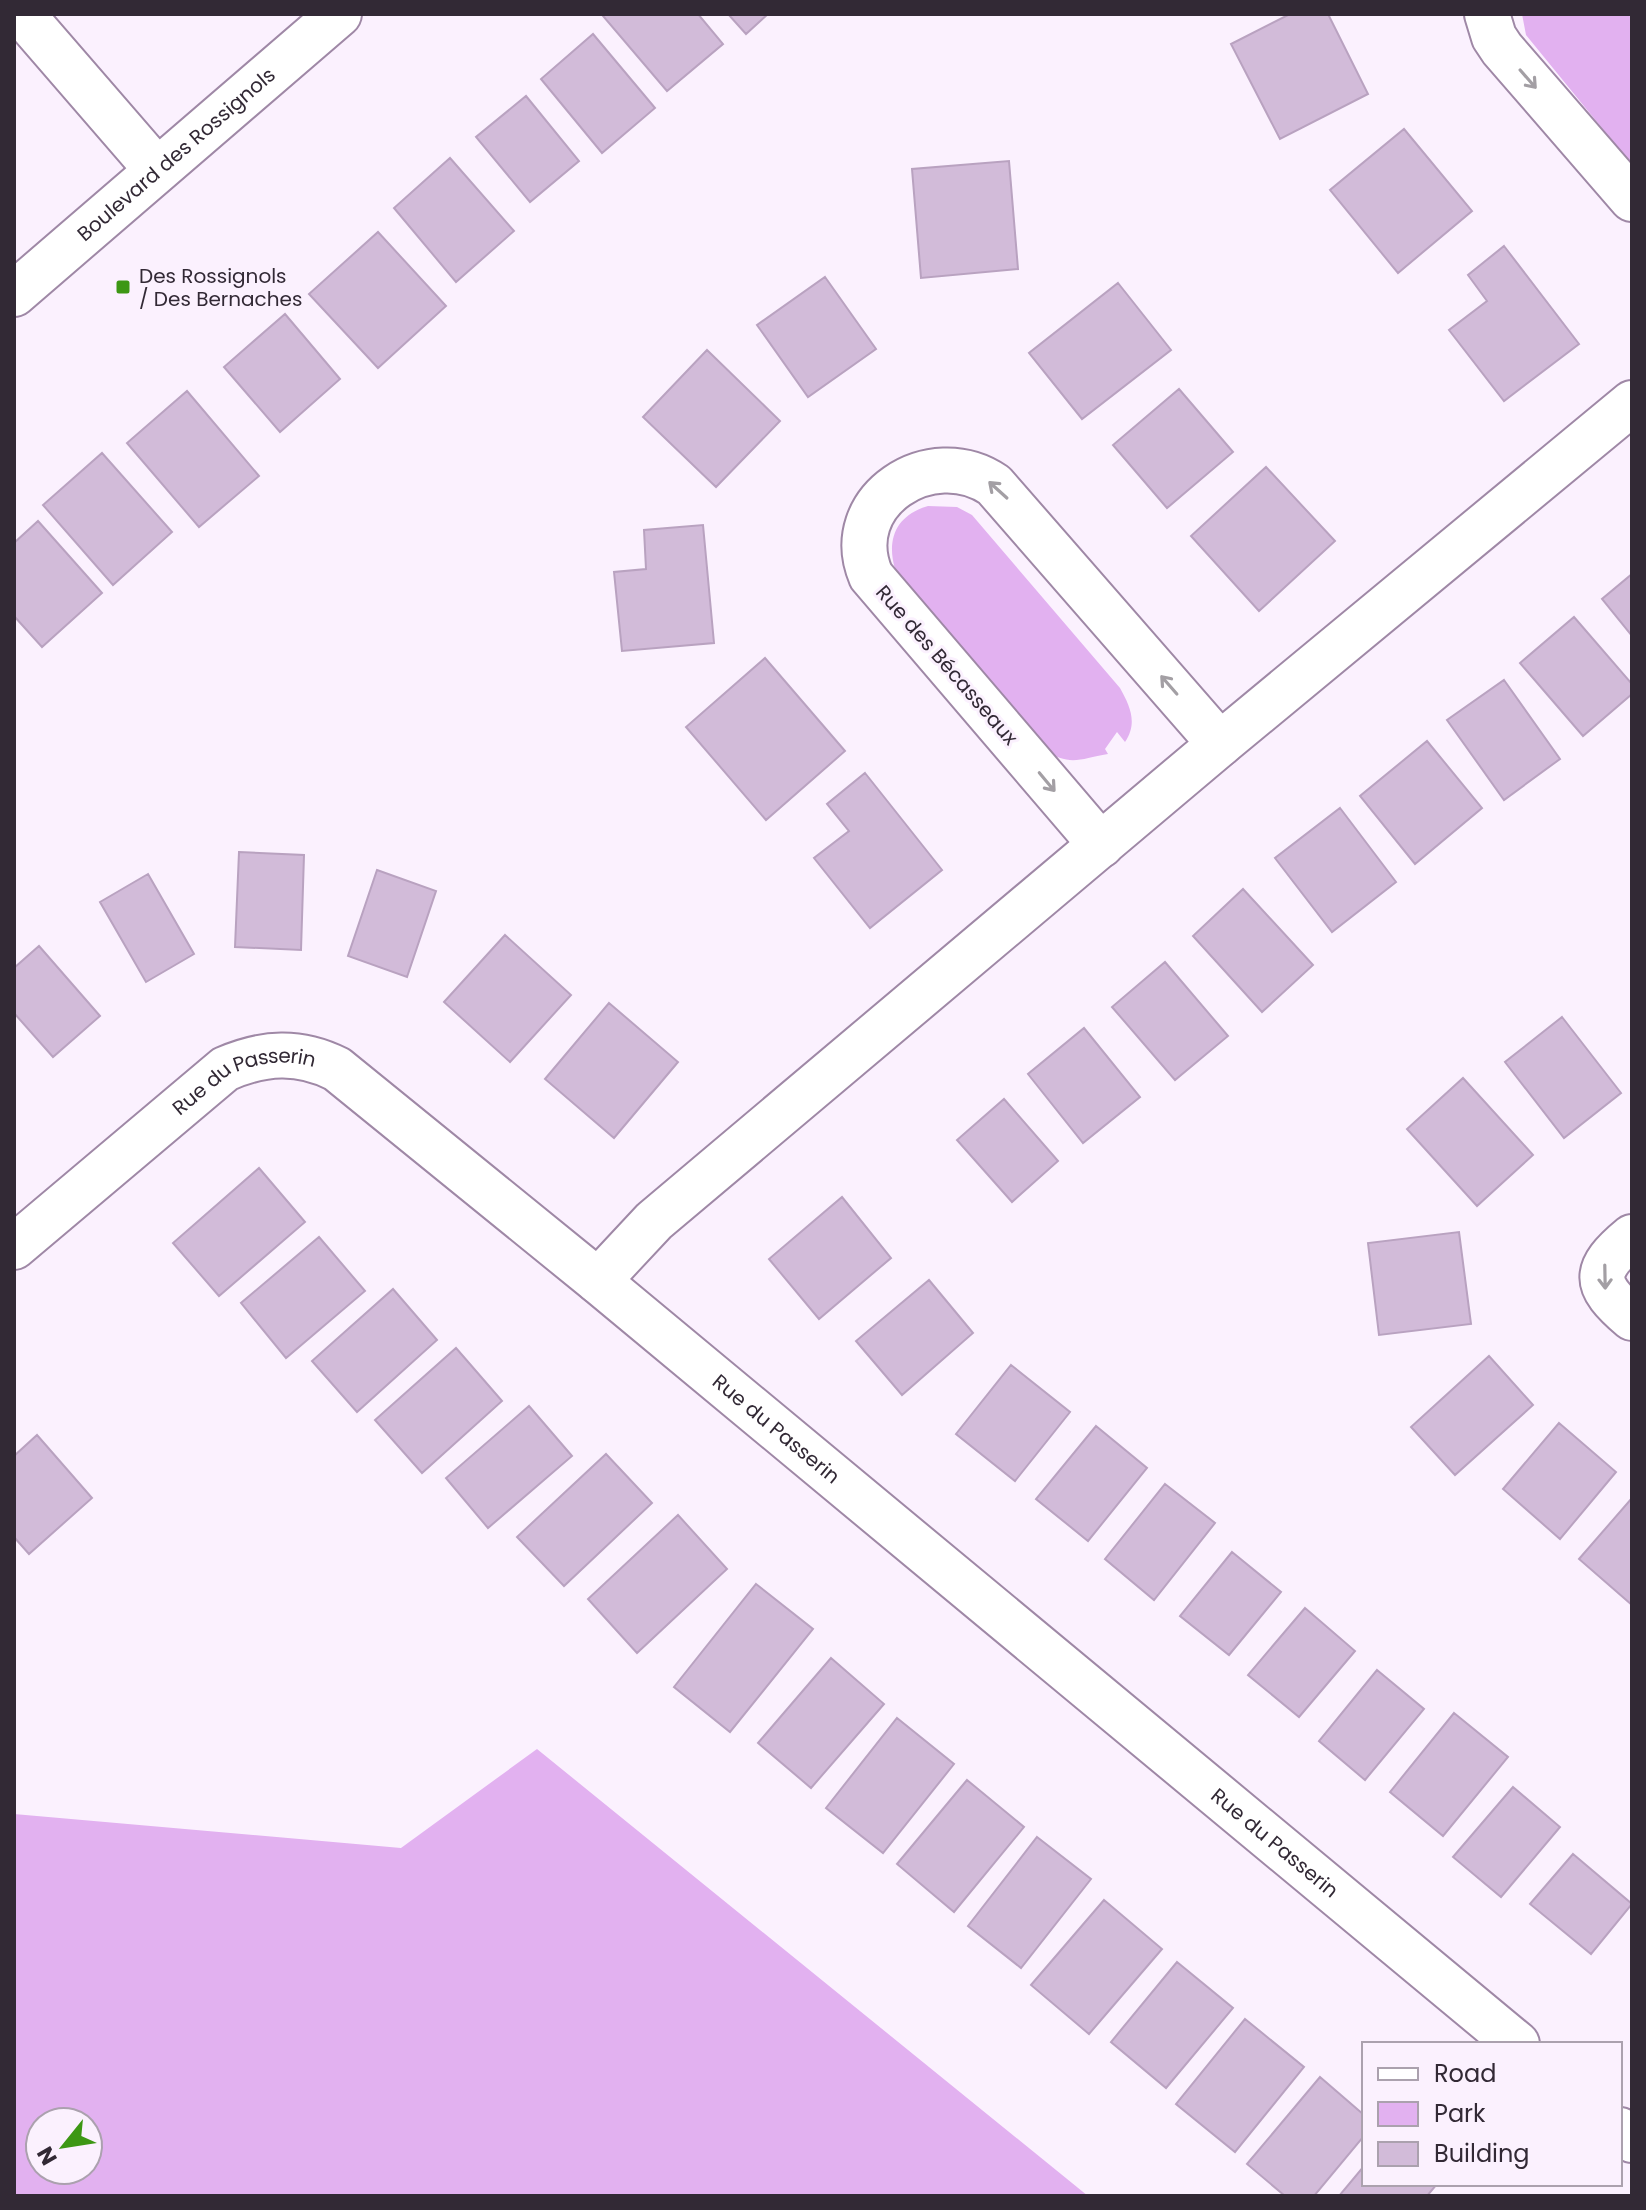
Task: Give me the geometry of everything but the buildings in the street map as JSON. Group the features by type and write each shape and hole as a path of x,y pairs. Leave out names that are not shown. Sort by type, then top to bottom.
{"street":[{"path":"22,14 157,170"},
{"name":"Boulevard des Rossignols","path":"14,294 339,14"},
{"path":"1487,14 1494,37 1502,49 1632,199"},
{"path":"598,1281 654,1221 1220,744 1632,403"},
{"name":"Rue des Bécasseaux","path":"1101,845 871,576 865,562 865,534 869,519 887,496 911,478 939,469 982,476 994,485 1220,744"},
{"name":"Rue du Passerin","path":"14,1247 209,1081 244,1061 262,1056 281,1054 320,1060 353,1080 598,1281 1515,2042"},
{"path":"1632,1237 1608,1258 1602,1277 1607,1295 1632,1318"}],"green space":[{"path":"1522,14 1628,14 1632,19 1632,165 1526,35"},
{"path":"928,506 957,507 972,515 1120,688 1132,721 1125,742 1117,732 1105,749 1108,754 1075,760 1060,758 1043,749 895,569 892,547 896,529 908,515"},
{"path":"537,1749 1088,2196 14,2196 14,1814 401,1848"}],"place":[{"name":"Des Rossignols / Des Bernaches","path":"123,287"}]}
